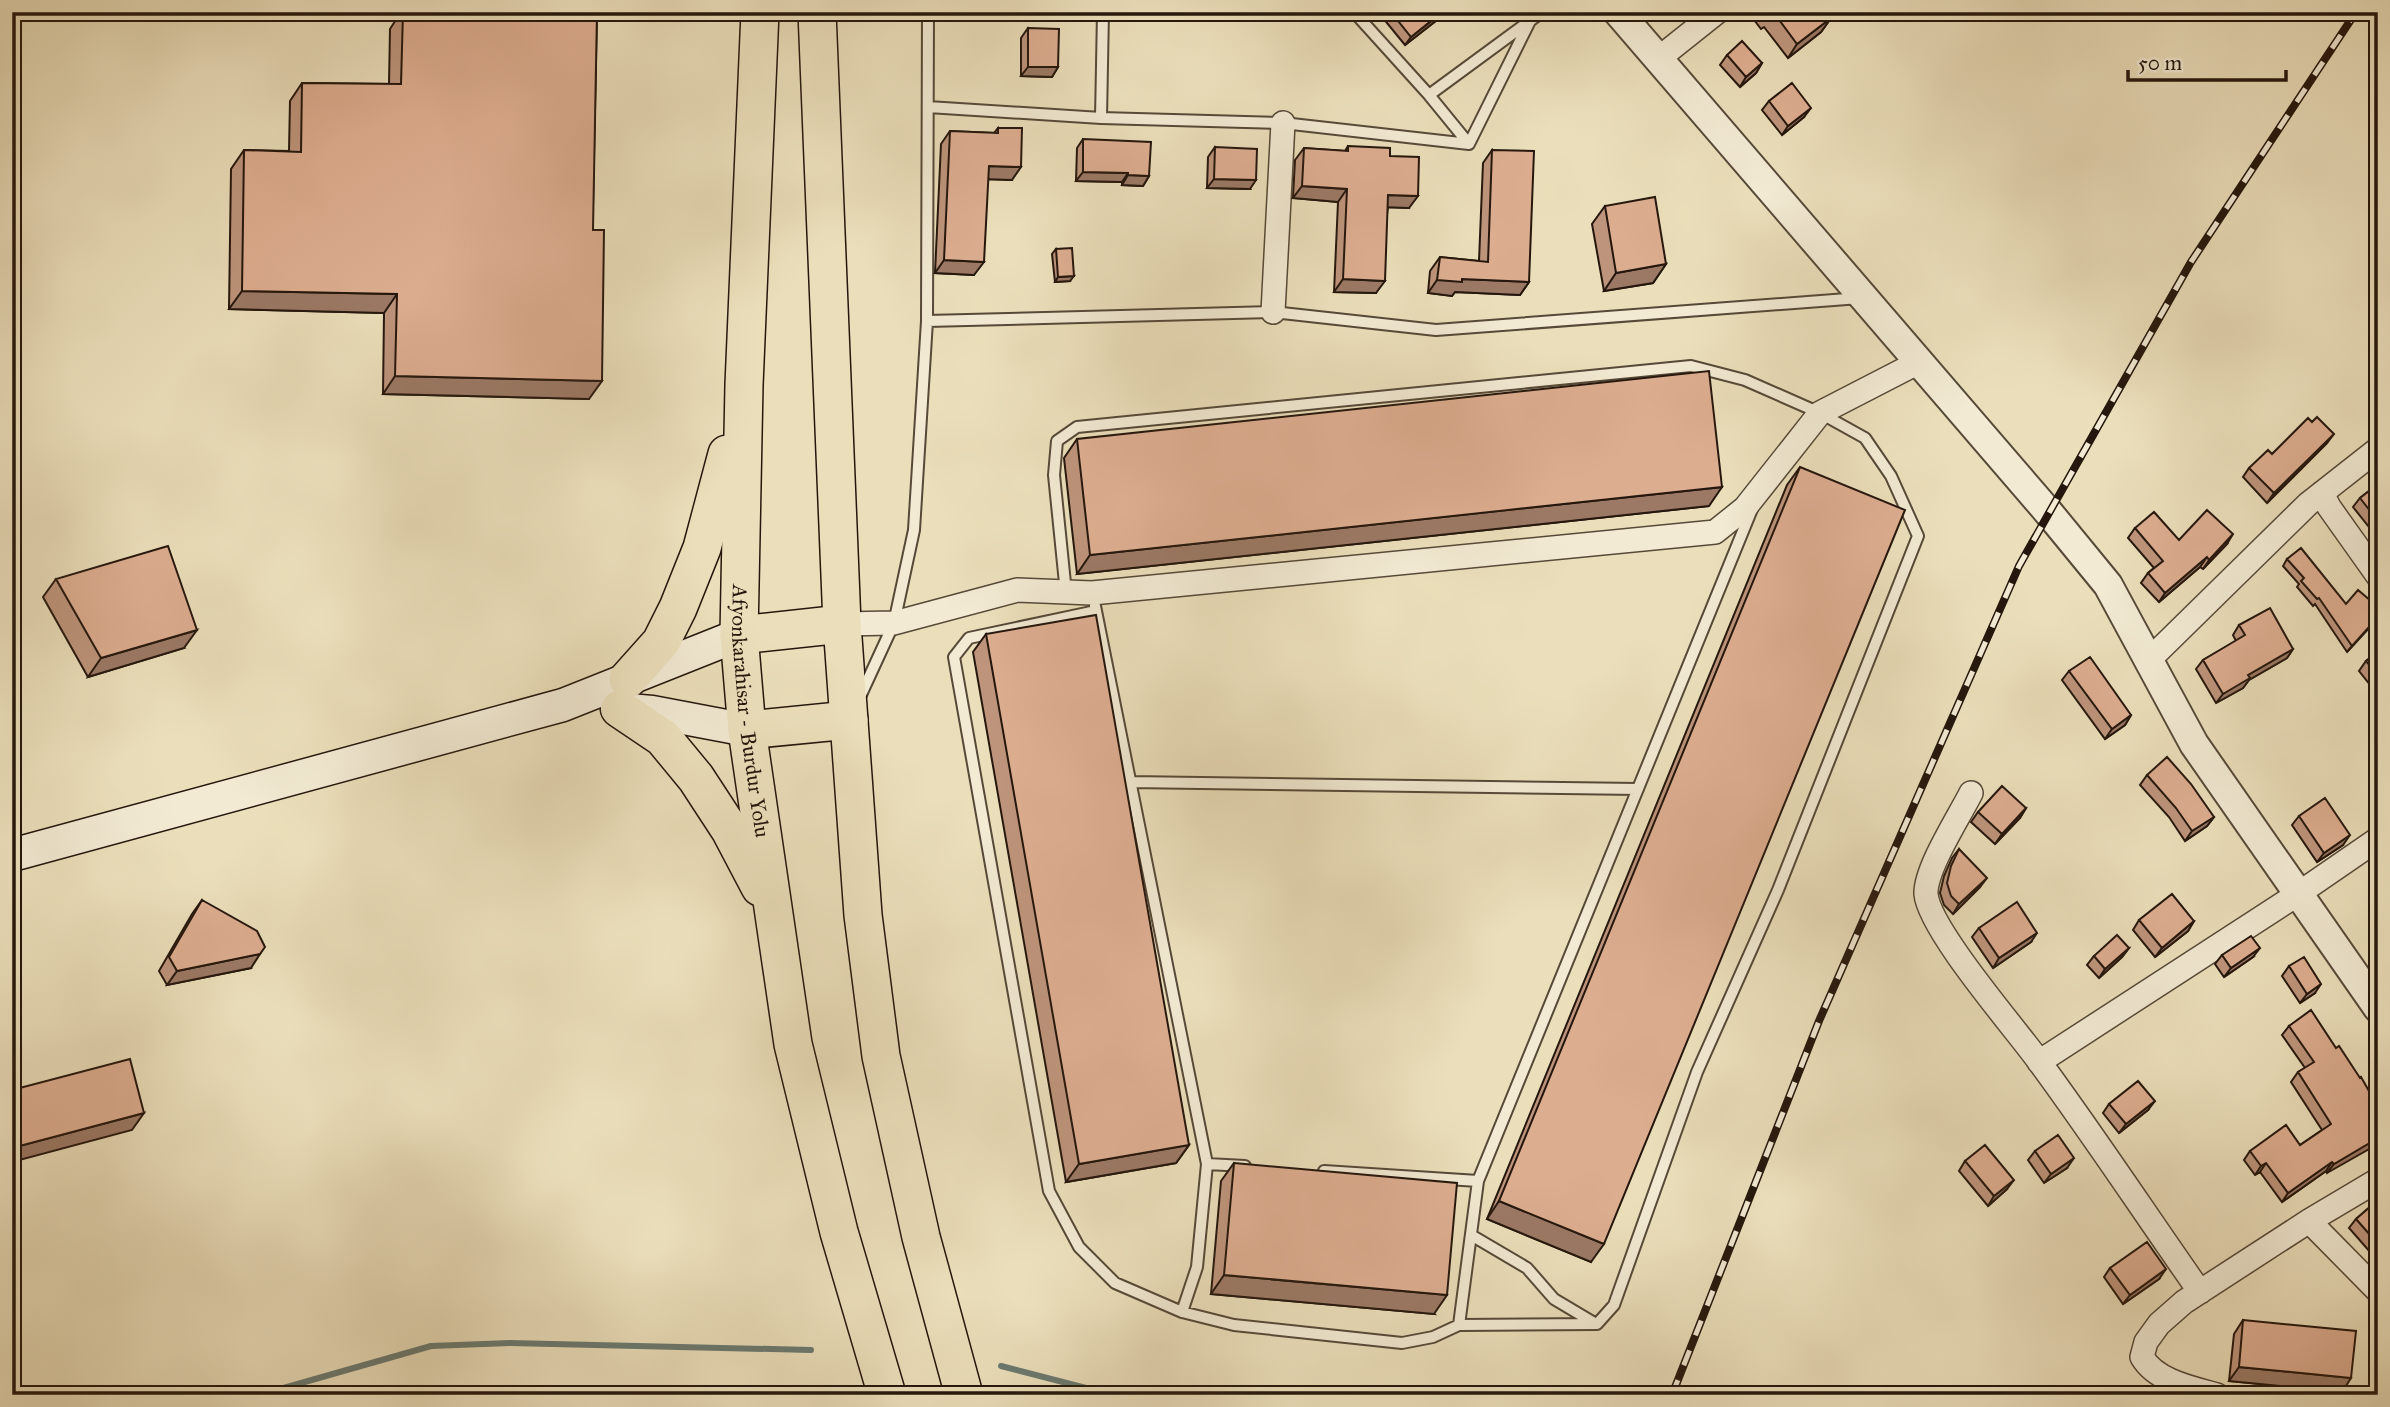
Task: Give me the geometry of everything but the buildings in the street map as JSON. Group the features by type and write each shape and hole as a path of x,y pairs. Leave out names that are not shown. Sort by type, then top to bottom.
{"highway":[{"name":"Afyonkarahisar - Burdur Yolu","path":"761,12 744,385 739,635 747,730 793,1044 839,1232 887,1395"},
{"path":"817,12 842,624 863,915 881,1056 921,1237 964,1395"},
{"path":"744,385 702,548 661,642 624,694 696,778 730,830 772,910"},
{"path":"739,635 842,624"},
{"path":"747,730 849,720"}],"main road":[{"path":"12,855 563,705 624,694 739,635"},
{"path":"624,694 652,712 747,730"}],"street":[{"path":"1618,12 2108,585 2194,744 2378,1008"},
{"path":"1658,59 1717,12"},
{"path":"1273,312 1283,123"},
{"path":"842,624 894,623 1017,590 1066,593 1094,602 1716,532 1745,508 1820,413 1919,362"},
{"path":"2149,660 2298,514 2378,449"},
{"path":"2322,493 2378,576"},
{"path":"1971,793 1927,876 1930,910 1965,965 2039,1062 2200,1292"},
{"path":"2039,1062 2378,839"},
{"path":"2217,1395 2187,1387 2161,1375 2146,1364 2142,1357 2146,1342 2159,1324 2184,1302 2378,1180"},
{"path":"2309,1221 2378,1291"}],"lane":[{"path":"849,720 894,623 915,530 927,321 928,12"},
{"path":"1101,118 1103,12"},
{"path":"1354,12 1469,144"},
{"path":"1429,95 1542,12"},
{"path":"1469,144 1530,22"},
{"path":"928,107 1101,118 1283,123 1469,144"},
{"path":"927,321 1273,312 1436,330 1863,298"},
{"path":"1066,593 1054,475 1057,441 1077,427 1691,366 1745,380 1820,413 1865,438 1891,476 1918,536 1778,890 1697,1072 1614,1305 1597,1324 1459,1325 1433,1337 1402,1343 1234,1325 1182,1312 1115,1283 1079,1247 1049,1191 954,657 969,638 1094,602 1207,1164 1197,1267 1182,1312"},
{"path":"1459,1325 1478,1181 1760,489"},
{"path":"1130,782 1638,789"},
{"path":"1207,1164 1261,1167"},
{"path":"1316,1171 1478,1181"},
{"path":"1471,1235 1527,1268 1554,1299 1597,1324"}],"waterway":[{"path":"259,1395 431,1346 510,1343 811,1350"},
{"path":"1001,1366 1113,1395"}],"railway":[{"path":"1672,1395 1819,1021 2019,566 2191,262 2356,12"}]}
